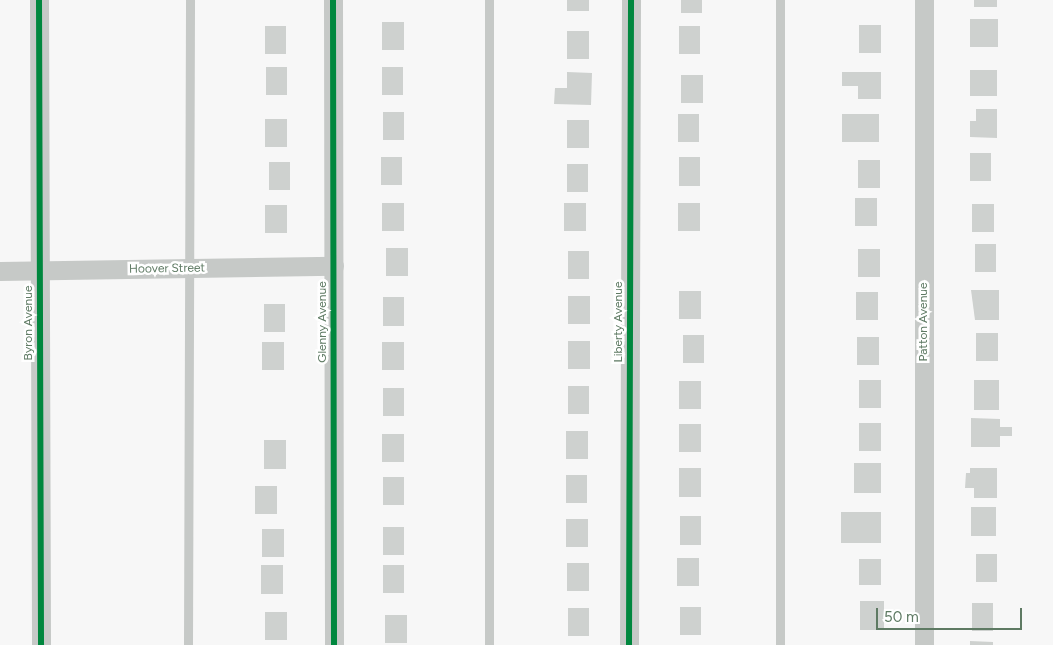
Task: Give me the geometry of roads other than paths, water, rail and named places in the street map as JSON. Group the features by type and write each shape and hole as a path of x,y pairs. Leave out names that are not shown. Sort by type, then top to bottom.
{"street":[{"name":"Byron Avenue","path":"39,0 41,645"},
{"name":"Glenny Avenue","path":"333,0 334,645"},
{"name":"Liberty Avenue","path":"629,645 631,0"},
{"name":"Patton Avenue","path":"924,0 924,645"},
{"name":"Hoover Street","path":"0,271 334,266"}],"lane":[{"path":"188,645 187,269 190,0"},
{"path":"489,0 489,645"},
{"path":"780,0 780,645"}]}
